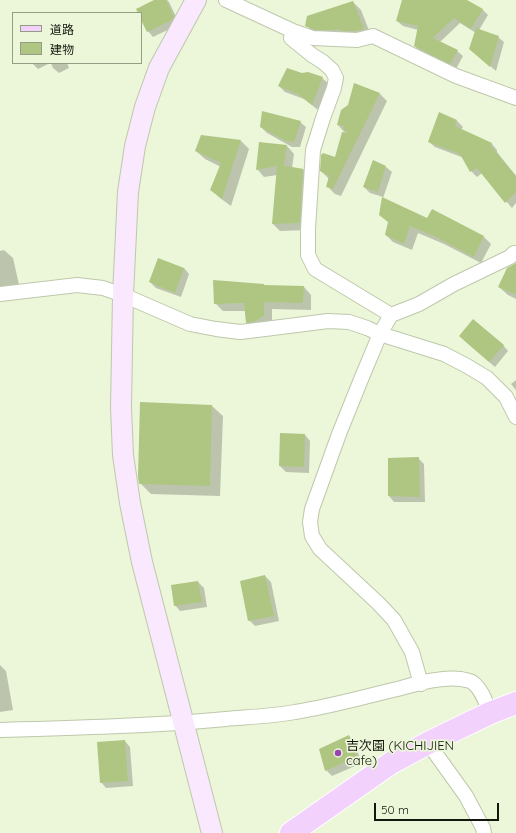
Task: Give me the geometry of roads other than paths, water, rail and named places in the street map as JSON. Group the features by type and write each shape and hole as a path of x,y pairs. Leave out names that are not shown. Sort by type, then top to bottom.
{"main road":[{"path":"291,833 391,763 428,742 490,713 516,703"}],"street":[{"path":"196,0 159,68 145,107 135,146 128,192 123,295 122,407 123,455 130,502 142,562 212,833"},
{"path":"226,0 313,38 357,40 373,36 456,76 516,98"},
{"path":"294,31 292,38 332,70 336,78 313,150 308,229 308,255 315,269 390,315"},
{"path":"421,684 412,652 394,620 378,602 320,549 312,536 310,522 312,509 339,434 380,334 390,315 419,304 454,284 516,253"},
{"path":"0,294 77,285 103,288 190,324 216,330 240,332 328,321 349,322 380,334 444,354 467,366 487,378 506,397 516,417"},
{"path":"0,730 61,729 184,723 295,712 346,702 443,679 460,679 472,682 484,698 490,713"},
{"path":"428,742 466,796 483,828 484,833"}],"place":[{"name":"吉次園 (KICHIJIEN cafe)","path":"338,753"}]}
